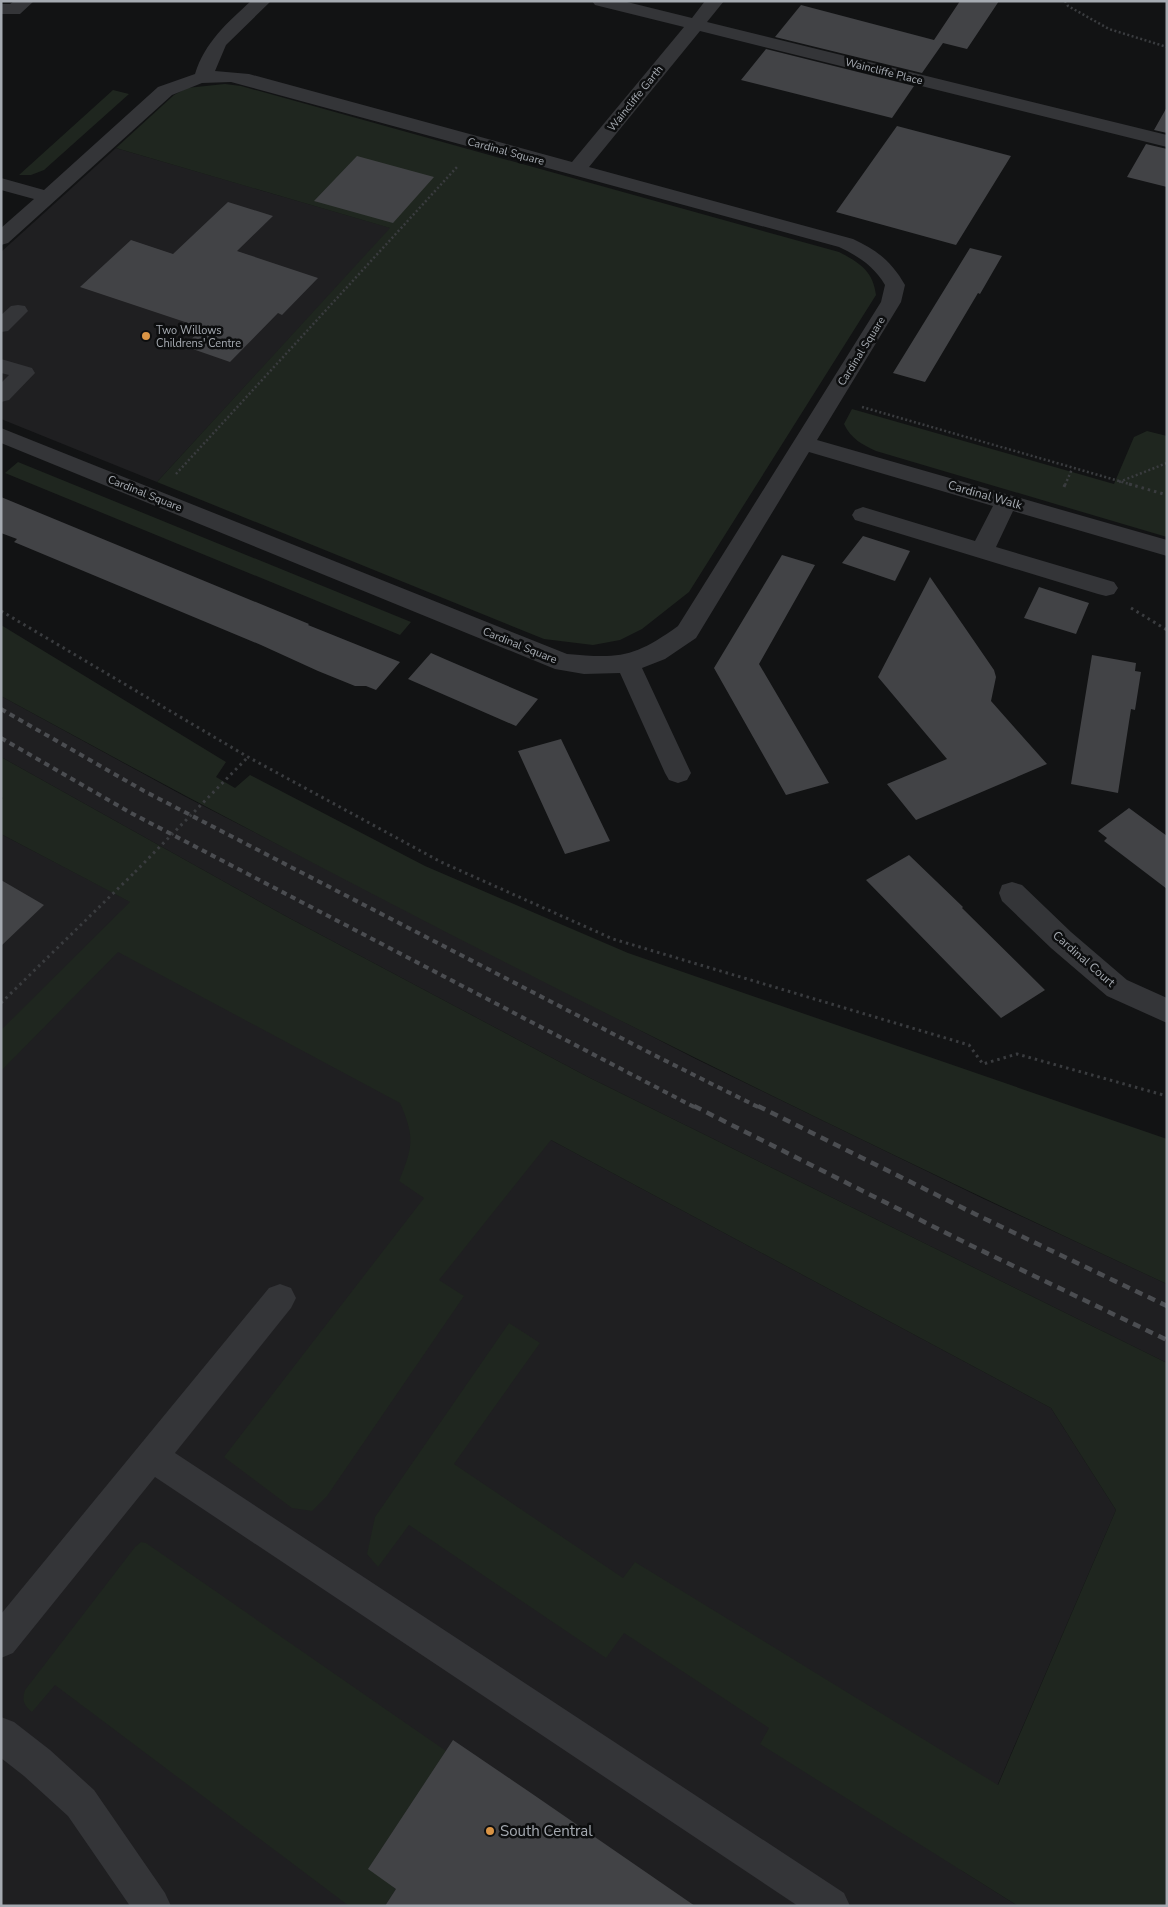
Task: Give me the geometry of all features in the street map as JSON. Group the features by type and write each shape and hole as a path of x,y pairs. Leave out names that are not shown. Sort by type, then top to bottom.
{"street":[{"path":"1,9 14,10 24,1"},
{"path":"204,75 208,60 220,40 262,1"},
{"name":"Waincliffe Place","path":"601,1 1167,141"},
{"name":"Waincliffe Garth","path":"576,170 715,1"},
{"name":"Cardinal Square","path":"1,239 165,90 204,75 222,75 242,78 846,243 869,254 886,268 895,285 891,302 687,632 665,649 629,664 601,667 564,663 1,435"},
{"path":"1,184 48,197"},
{"path":"1,326 18,310"},
{"path":"1,366 24,373 1,395"},
{"name":"Cardinal Walk","path":"803,443 1167,548"},
{"path":"982,551 1006,502"},
{"path":"863,515 1106,588"},
{"path":"629,664 678,773"},
{"name":"Cardinal Court","path":"1012,892 1061,940 1117,988 1167,1010"},
{"path":"1,1641 280,1298"},
{"path":"151,1456 831,1906"},
{"path":"1,1735 37,1763 81,1804 152,1906"}],"path":[{"path":"1065,1 1068,6 1109,30 1167,47"},
{"path":"156,497 478,143"},
{"path":"832,398 1167,495"},
{"path":"1119,482 1167,464"},
{"path":"1106,588 1129,607 1167,630"},
{"path":"1,611 248,758 441,862 613,939 969,1046 983,1064 1017,1054 1167,1096"},
{"path":"1,1003 248,758"}],"shaded area":[{"path":"225,84 241,86 839,252 859,264 869,274 876,295 689,592 642,629 620,640 593,645 544,639 157,482 390,228 116,148 174,95 187,88"},
{"path":"113,90 129,94 44,170 31,175 19,175"},
{"name":"Two Willows Childrens' Centre","path":"116,148 391,228 157,482 1,419 1,252"},
{"path":"852,409 1114,484 1134,437 1147,431 1167,436 1167,537 876,451 858,441 850,434 844,424"},
{"path":"18,462 411,622 400,635 5,473"},
{"path":"1,625 226,762 216,777 235,788 250,775 425,866 628,953 1167,1139 1167,1284 725,1073 579,1000 289,850 1,696"},
{"path":"1,696 184,796 696,1059 984,1199 1167,1284 1167,1363 588,1077 289,918 1,757"},
{"path":"1,757 289,918 588,1077 1167,1363 1165,1906 1018,1906 760,1744 769,1728 624,1633 606,1658 409,1525 378,1567 367,1554 375,1517 509,1323 540,1343 454,1464 623,1578 635,1562 998,1785 1116,1510 1051,1408 551,1140 439,1280 464,1296 327,1496 312,1511 292,1508 224,1457 424,1198 399,1181 407,1159 410,1142 405,1115 400,1103 118,952 1,1071 1,1030 130,902 1,834 1,800 3,798 1,797"},
{"path":"1,834 131,902 551,1140 1051,1408 1116,1510 961,1870 1018,1906 1,1906"},
{"path":"141,1542 146,1543 446,1751 369,1868 396,1889 385,1906 349,1906 55,1685 32,1712 25,1705 25,1690 135,1547"}],"building":[{"path":"960,1 999,1 967,49 943,43 922,73 775,37 801,5 934,40"},
{"path":"766,49 914,86 892,118 741,80"},
{"path":"1167,107 1167,133 1154,130"},
{"path":"897,126 1011,156 956,245 836,212"},
{"path":"1146,144 1167,149 1167,187 1127,177"},
{"path":"357,156 434,177 393,223 314,201"},
{"path":"228,202 273,216 237,251 318,278 282,315 278,313 230,362 184,346 203,328 80,287 131,240 173,254"},
{"path":"970,248 1002,256 925,382 893,373"},
{"path":"1,497 400,662 376,690 366,686 355,686 318,671 261,645 14,542 17,539 1,533"},
{"path":"863,536 910,551 895,581 842,563"},
{"path":"782,555 815,565 759,664 829,783 786,795 714,668"},
{"path":"930,577 994,670 996,677 991,701 1047,764 916,820 887,784 947,759 878,677"},
{"path":"1039,587 1089,603 1076,634 1024,618"},
{"path":"431,653 538,699 516,726 408,679"},
{"path":"1092,655 1136,663 1135,671 1141,672 1135,710 1131,709 1118,793 1071,784"},
{"path":"561,739 610,841 565,854 518,751"},
{"path":"1129,808 1167,836 1167,889 1104,841 1107,838 1098,831"},
{"path":"909,855 1045,990 1001,1018 866,880"},
{"path":"1,880 44,905 1,946"},
{"name":"South Central","path":"453,1740 695,1906 385,1906 396,1889 368,1869"}],"railway":[{"path":"1,709 144,791 760,1108"},
{"path":"1,738 131,813 696,1108"},
{"path":"694,1106 970,1245 1167,1340"},
{"path":"758,1106 977,1215 1167,1306"}],"place":[{"name":"Two Willows Childrens' Centre","path":"146,336"},
{"name":"South Central","path":"490,1831"}]}
